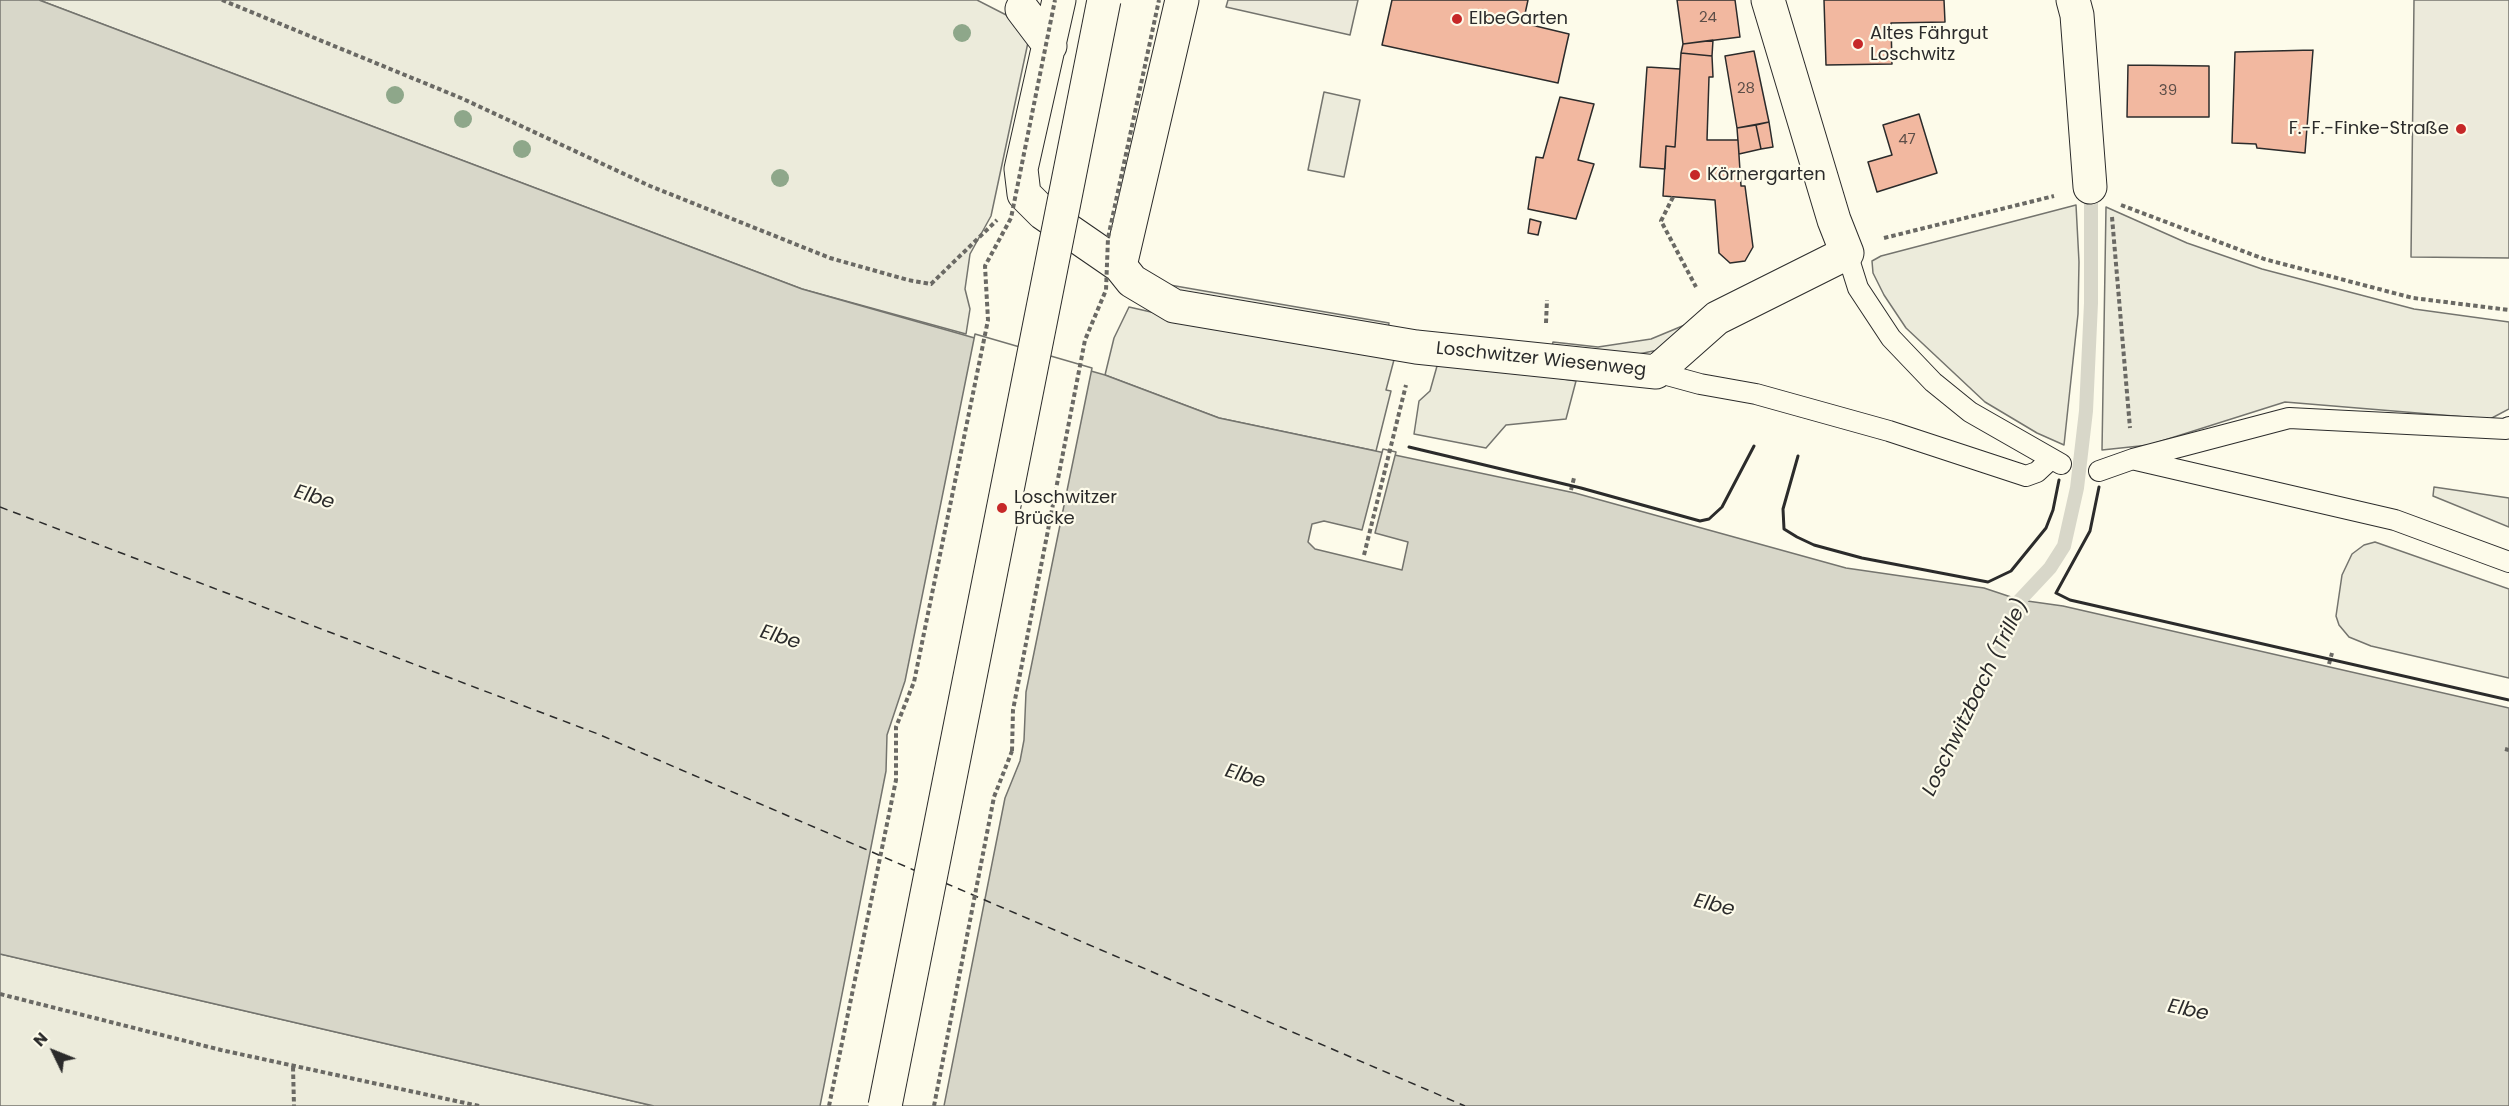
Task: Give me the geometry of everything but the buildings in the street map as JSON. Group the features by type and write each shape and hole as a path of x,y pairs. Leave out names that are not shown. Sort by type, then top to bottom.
{"street":[{"name":"Loschwitzer Wiesenweg","path":"1057,0 1050,46 1021,169 1016,202 1042,213 1120,266 1132,281 1174,306 1416,347 1656,372 1717,318 1846,253"},
{"path":"885,1106 1104,0"},
{"path":"1120,266 1182,0"},
{"path":"1768,0 1846,253"},
{"path":"2073,0 2077,15 2100,193"},
{"path":"1022,9 1050,46"}],"lane":[{"path":"1656,372 1700,384 1756,394 1878,428 2026,476 2056,461 1970,412 1933,382 1891,338 1858,288 1846,253"},
{"path":"2099,471 2133,459 2289,418 2506,429 2509,427"},
{"path":"2133,459 2395,520 2509,562"}],"path":[{"path":"222,0 462,98 650,186 830,258 908,280 931,284 999,218"},
{"path":"830,1106 896,780 896,728 914,682 988,320 985,266 1011,218 1057,0"},
{"path":"934,1106 994,797 1012,751 1013,710 1085,340 1106,290 1108,238 1159,0"},
{"path":"2100,193 2133,459"},
{"path":"1846,253 1888,237 2100,193 2128,209 2264,259 2413,298 2509,310"},
{"path":"1673,197 1661,221 1697,289"},
{"path":"1546,318 1547,300"},
{"path":"1364,555 1416,347"},
{"path":"1571,490 1574,478"},
{"path":"2329,664 2332,653"},
{"path":"0,994 293,1067 479,1106"},
{"path":"293,1067 294,1106"}],"shaded area":[{"path":"39,0 977,0 1016,20 1030,33 991,216 970,254 965,289 970,309 966,334 802,289"},
{"path":"1228,0 1358,0 1350,35 1226,7"},
{"name":"F.-F.-Finke-Straße","path":"2414,0 2509,0 2509,258 2411,257"},
{"path":"1324,92 1360,100 1344,177 1308,170"},
{"path":"2076,205 2079,262 2078,314 2064,445 2037,433 1985,402 1906,328 1884,295 1873,273 1872,261 1881,256"},
{"path":"2106,207 2187,243 2262,269 2414,309 2509,322 2509,409 2490,419 2285,402 2149,445 2102,450"},
{"path":"1164,284 1389,323 1388,330 1179,296"},
{"path":"1129,307 1261,337 1395,356 1386,390 1391,391 1376,451 1219,418 1105,375 1114,338"},
{"path":"1692,322 1658,350 1634,355 1551,350 1553,342 1598,347 1651,339"},
{"path":"1439,359 1576,381 1566,419 1506,425 1486,448 1414,434 1419,401 1430,391"},
{"path":"2434,487 2509,498 2509,527 2433,496"},
{"path":"2375,542 2509,589 2509,678 2371,646 2349,637 2339,625 2336,616 2342,575 2352,554 2364,545"},
{"path":"0,954 654,1106 0,1106"}],"water":[{"name":"Elbe","path":"0,0 39,0 802,289 1105,375 1219,418 1575,493 1846,568 1984,588 2020,600 2063,606 2509,708 2509,1106 654,1106 0,954"}],"pier":[{"name":"Loschwitzer Brücke","path":"975,334 1092,368 1026,692 1024,740 1020,761 1005,798 944,1106 820,1106 886,771 887,735 905,681"},
{"path":"1383,449 1396,452 1375,533 1408,542 1402,570 1315,549 1308,542 1312,524 1324,521 1362,530"}],"waterway":[{"name":"Loschwitzbach (Trille)","path":"2013,615 2020,600 2050,568 2064,546 2077,488 2086,411 2091,303 2091,202"}],"ferry route":[{"path":"0,507 598,734 916,871"},
{"path":"945,883 1465,1106"}],"wall":[{"path":"1409,447 1581,488 1700,521 1709,519 1722,507 1754,446"},
{"path":"1798,456 1783,509 1784,529 1814,545 1862,558 1988,582 2011,571 2046,528 2053,510 2059,480"},
{"path":"2099,487 2090,531 2056,593 2070,600 2509,700"}],"place":[{"name":"ElbeGarten","path":"1457,19"},
{"name":"Altes Fährgut Loschwitz","path":"1858,44"},
{"name":"F.-F.-Finke-Straße","path":"2461,129"},
{"name":"Körnergarten","path":"1695,175"},
{"name":"Loschwitzer Brücke","path":"1002,508"}]}
